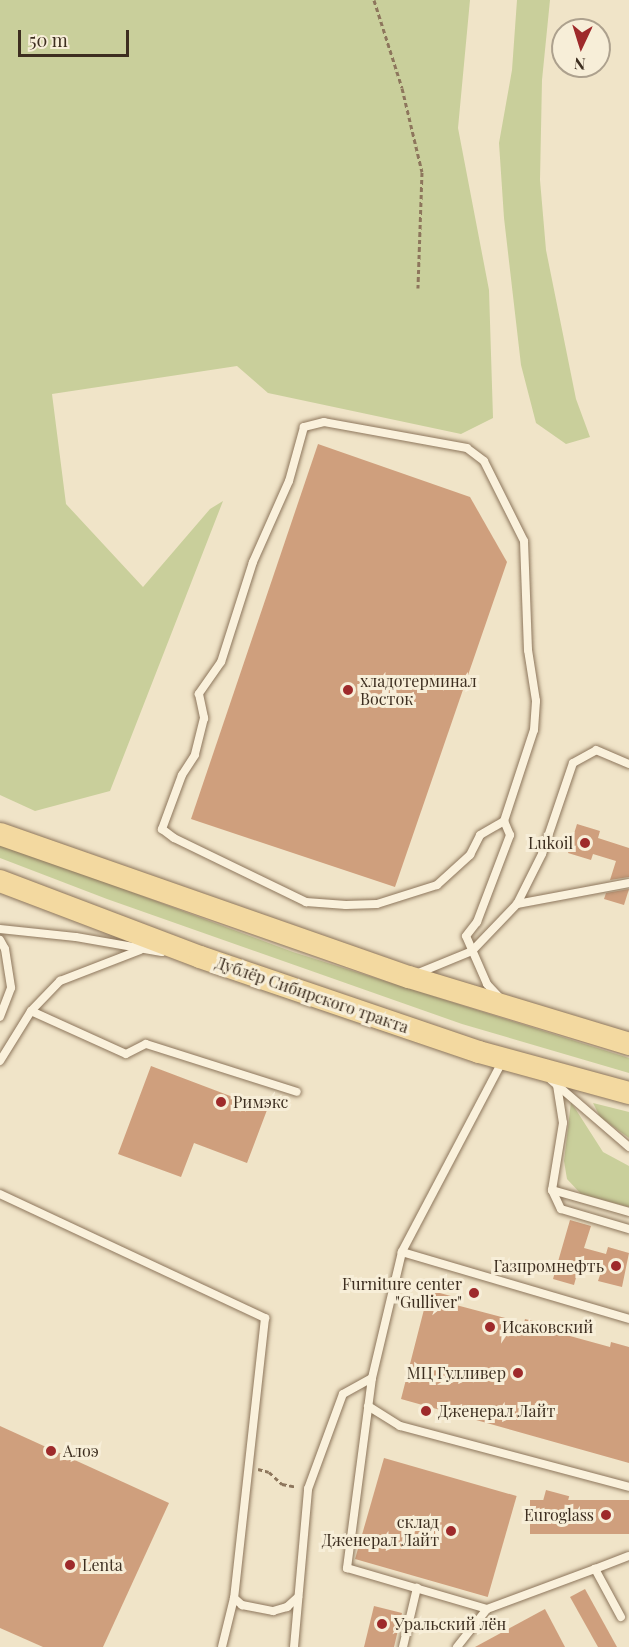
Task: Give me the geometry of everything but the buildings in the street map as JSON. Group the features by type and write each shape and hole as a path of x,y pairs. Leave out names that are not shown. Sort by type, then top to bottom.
{"main road":[{"path":"0,834 409,977 629,1044"},
{"name":"Дублёр Сибирского тракта","path":"0,881 200,957 504,1059 629,1092"}],"lane":[{"path":"504,821 480,835 470,855 437,885 413,895 356,904 306,902 174,838 162,829 182,775 195,755 204,718 199,694 221,662 253,562 289,481 304,427 324,422 467,448 484,461 524,541 528,650 536,701 527,758 504,821 510,835 477,922 466,936 487,984 512,1009"},
{"path":"409,977 472,951 518,904 542,854 573,762 596,750 629,764"},
{"path":"518,904 629,883"},
{"path":"0,929 76,936 200,957"},
{"path":"0,940 5,949 11,988 0,1017"},
{"path":"0,1061 31,1011 60,981 142,949"},
{"path":"31,1011 126,1054 146,1044 297,1092"},
{"path":"487,1609 347,1568 372,1378 402,1252 504,1059"},
{"path":"533,1067 629,1147"},
{"path":"557,1085 563,1123 552,1190 561,1209 629,1229"},
{"path":"552,1190 629,1212"},
{"path":"0,1194 264,1316 234,1598 222,1647"},
{"path":"402,1252 629,1319"},
{"path":"294,1647 308,1489 343,1394 372,1378"},
{"path":"368,1406 400,1426 629,1487"},
{"path":"457,1647 487,1609 629,1556"},
{"path":"595,1569 621,1617"},
{"path":"403,1647 417,1588"},
{"path":"234,1598 242,1605 273,1611 287,1607 298,1597"}],"path":[{"path":"374,0 402,88 422,172 418,288"},
{"path":"248,1466 269,1472 282,1484 308,1489"}],"green space":[{"path":"0,0 470,0 458,128 489,290 493,418 461,434 268,393 237,366 52,394 66,504 143,587 210,509 223,501 110,791 35,811 0,795"},
{"path":"517,0 550,0 542,80 540,180 546,250 576,399 590,437 566,444 536,423 521,365 504,218 499,143 512,70"},
{"path":"0,843 293,952 629,1058 629,1073 462,1024 107,899 0,858"},
{"path":"571,1102 603,1152 629,1166 629,1207 581,1194 567,1179 564,1161"},
{"path":"593,1103 629,1112 629,1138 600,1117"}],"place":[{"name":"хладотерминал Восток","path":"348,690"},
{"name":"Lukoil","path":"585,843"},
{"name":"Римэкс","path":"221,1102"},
{"name":"Газпромнефть","path":"616,1266"},
{"name":"Furniture center \"Gulliver\"","path":"474,1293"},
{"name":"Исаковский","path":"490,1327"},
{"name":"МЦ Гулливер","path":"518,1373"},
{"name":"Дженерал Лайт","path":"426,1411"},
{"name":"Алоэ","path":"51,1451"},
{"name":"Euroglass","path":"606,1515"},
{"name":"склад Дженерал Лайт","path":"451,1531"},
{"name":"Lenta","path":"70,1565"},
{"name":"Уральский лён","path":"382,1624"}]}
